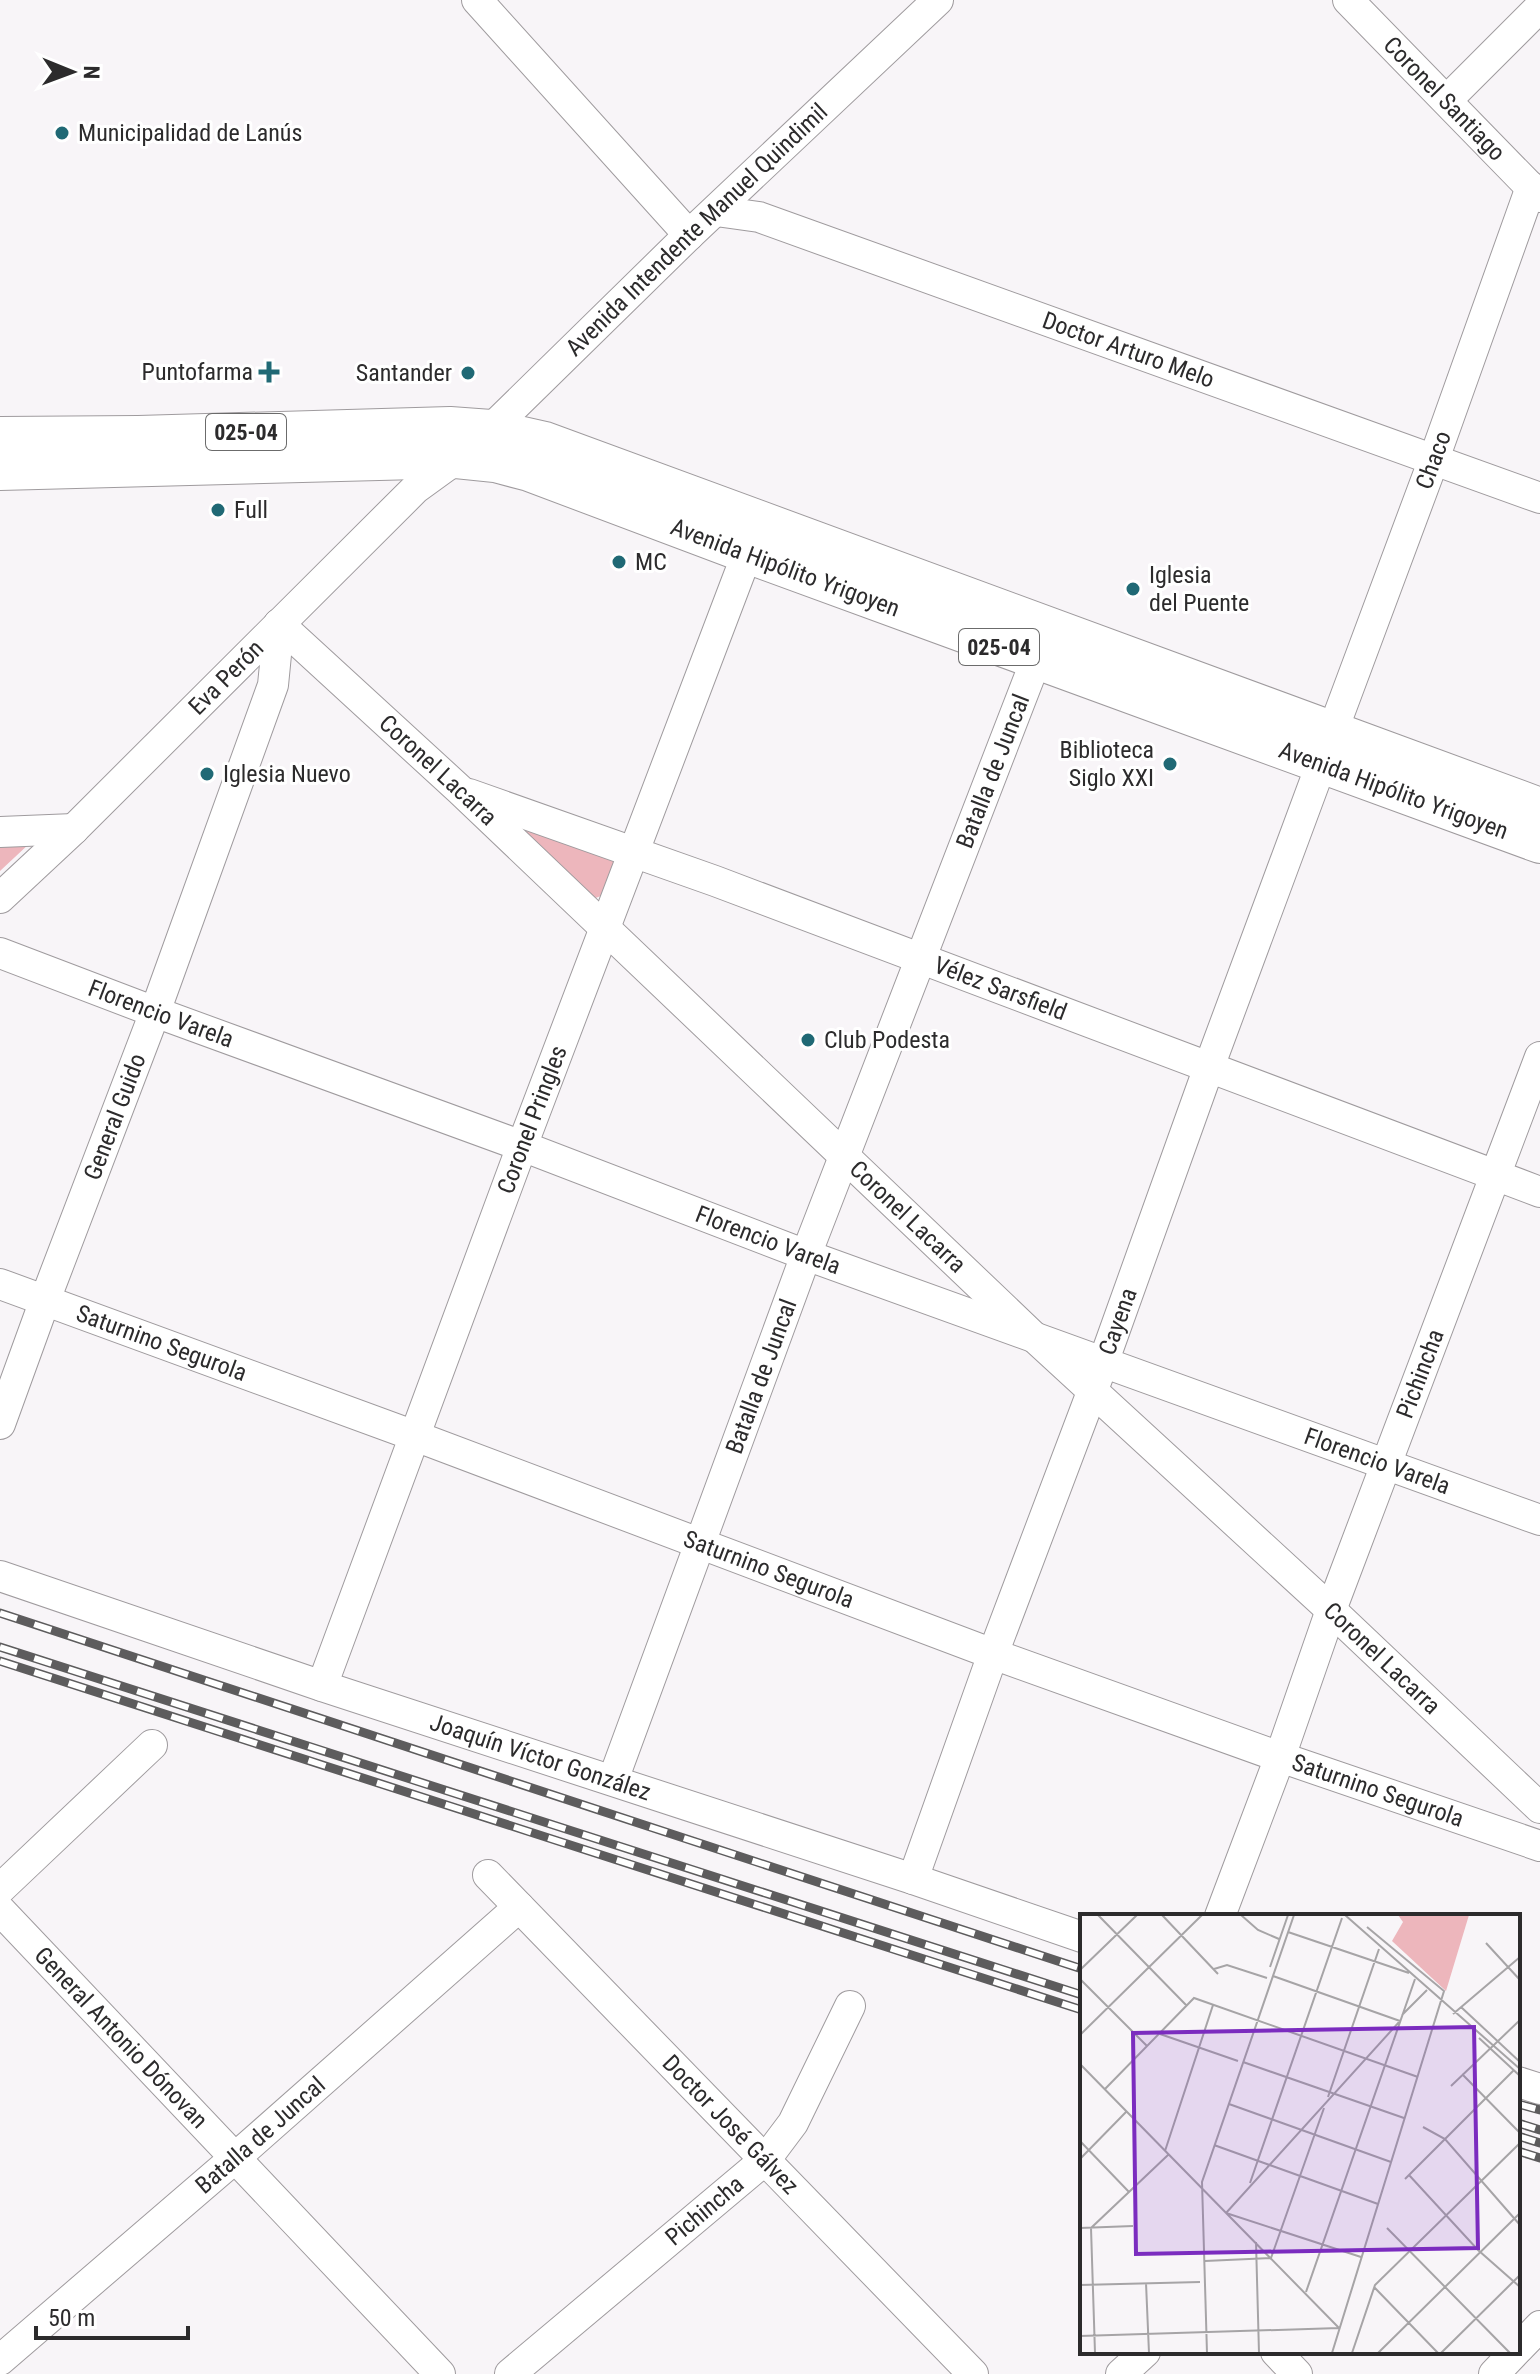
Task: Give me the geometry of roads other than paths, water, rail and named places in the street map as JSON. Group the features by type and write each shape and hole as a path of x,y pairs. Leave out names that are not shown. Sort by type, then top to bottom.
{"main road":[{"name":"Avenida Hipólito Yrigoyen","path":"0,436 450,426 491,429 545,441 1327,747 1540,844"},
{"name":"Avenida Hipólito Yrigoyen","path":"0,471 456,459 495,463 529,472 1036,660 1540,807"}],"street":[{"path":"477,0 689,235"},
{"name":"Avenida Intendente Manuel Quindimil","path":"456,459 491,429 689,235 938,0"},
{"name":"Coronel Santiago","path":"1348,0 1535,192"},
{"path":"1447,100 1540,7"},
{"name":"Chaco","path":"1327,747 1535,192"},
{"name":"Doctor Arturo Melo","path":"716,211 759,217 1540,498"},
{"name":"Eva Perón","path":"0,898 74,829 416,488 456,459"},
{"name":"Coronel Pringles","path":"322,1686 522,1146 747,554"},
{"name":"Coronel Lacarra","path":"279,624 460,790 1035,1338"},
{"name":"General Guido","path":"0,1424 155,1012 273,685 279,624"},
{"name":"Batalla de Juncal","path":"613,1780 806,1255 1036,660"},
{"name":"Cayena","path":"913,1879 1327,747"},
{"name":"Vélez Sarsfield","path":"460,790 922,958 1540,1192"},
{"path":"0,832 74,829"},
{"name":"Florencio Varela","path":"0,953 1035,1338 1098,1377 1386,1464 1540,1520"},
{"name":"Pichincha","path":"1221,1914 1331,1610 1540,1057"},
{"name":"Saturnino Segurola","path":"0,1284 415,1436 993,1654 1540,1846"},
{"name":"Coronel Lacarra","path":"1098,1377 1331,1610 1540,1808"},
{"name":"Joaquín Víctor González","path":"0,1576 322,1686 1080,1936"},
{"path":"0,1889 152,1745"},
{"name":"Doctor José Gálvez","path":"488,1875 973,2374"},
{"name":"Batalla de Juncal","path":"0,2360 519,1907"},
{"name":"General Antonio Dónovan","path":"0,1910 440,2374"},
{"name":"Pichincha","path":"510,2374 766,2159 793,2123 850,2006"},
{"path":"1520,2083 1540,2089"},
{"path":"1520,2347 1540,2326"},
{"path":"1121,2374 1143,2354"},
{"path":"1278,2354 1297,2374"},
{"path":"1494,2374 1513,2354"}],"railway":[{"path":"0,1613 1080,1968"},
{"path":"0,1647 1080,1994"},
{"path":"0,1661 1080,2009"},
{"path":"1520,2105 1540,2110"},
{"path":"1520,2124 1540,2130"},
{"path":"1520,2137 1540,2143"},
{"path":"1520,2152 1540,2158"}],"place":[{"name":"Municipalidad de Lanús","path":"62,133"},
{"name":"Puntofarma","path":"269,372"},
{"name":"Santander","path":"468,373"},
{"name":"Full","path":"218,510"},
{"name":"MC","path":"619,562"},
{"name":"Iglesia del Puente","path":"1133,589"},
{"name":"Biblioteca Siglo XXI","path":"1170,764"},
{"name":"Iglesia Nuevo","path":"207,774"},
{"name":"Club Podesta","path":"808,1040"}]}
